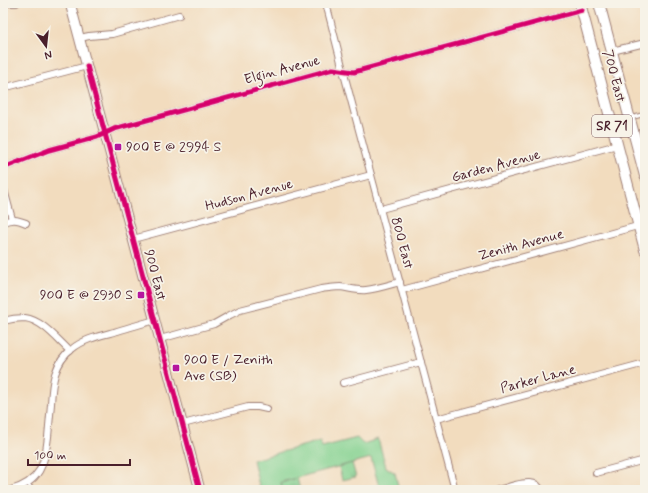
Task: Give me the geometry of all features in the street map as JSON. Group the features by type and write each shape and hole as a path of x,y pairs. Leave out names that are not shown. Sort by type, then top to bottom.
{"main road":[{"name":"700 East","path":"599,3 644,170"},
{"name":"700 East","path":"581,7 617,145 642,225 645,250"}],"street":[{"path":"3,4 16,3"},
{"name":"900 East","path":"70,3 200,490"},
{"name":"800 East","path":"326,3 455,490"},
{"name":"Elgin Avenue","path":"3,168 46,151 97,137 114,129 333,69 354,72 581,7"},
{"path":"80,38 112,34 179,15"},
{"path":"612,51 645,43"},
{"path":"3,88 87,66"},
{"name":"Garden Avenue","path":"380,209 617,145"},
{"name":"Hudson Avenue","path":"133,239 371,175"},
{"path":"3,186 12,219"},
{"path":"3,222 12,219 26,223"},
{"name":"Zenith Avenue","path":"402,290 642,225"},
{"path":"160,339 214,324 240,310 321,289 341,287 366,290 400,282"},
{"path":"3,320 20,318 34,321 42,325 70,351"},
{"path":"11,490 27,484 40,470 44,460 54,376 60,362 70,351 81,342 89,338 155,320"},
{"path":"343,383 421,362"},
{"name":"Parker Lane","path":"436,419 645,363"},
{"path":"183,424 248,407 267,409"},
{"path":"596,474 645,460"},
{"path":"498,490 525,483 531,483 539,487"}],"lane":[{"path":"630,118 645,114"},
{"path":"27,484 33,490"}],"green space":[{"path":"357,438 363,444 378,439 386,467 395,473 399,490 380,490 371,458 281,482 283,490 260,490 253,460 320,441 322,447"},
{"path":"352,463 356,477 342,480 339,467"},
{"path":"297,478 300,490 283,490 281,483"}],"cycle path":[{"path":"3,168 49,150 97,137 114,129 333,69 354,72 582,10"},
{"path":"87,66 200,490"}],"place":[{"name":"900 E @ 2994 S","path":"118,147"},
{"name":"900 E @ 2930 S","path":"141,295"},
{"name":"900 E / Zenith Ave (SB)","path":"176,368"}]}
